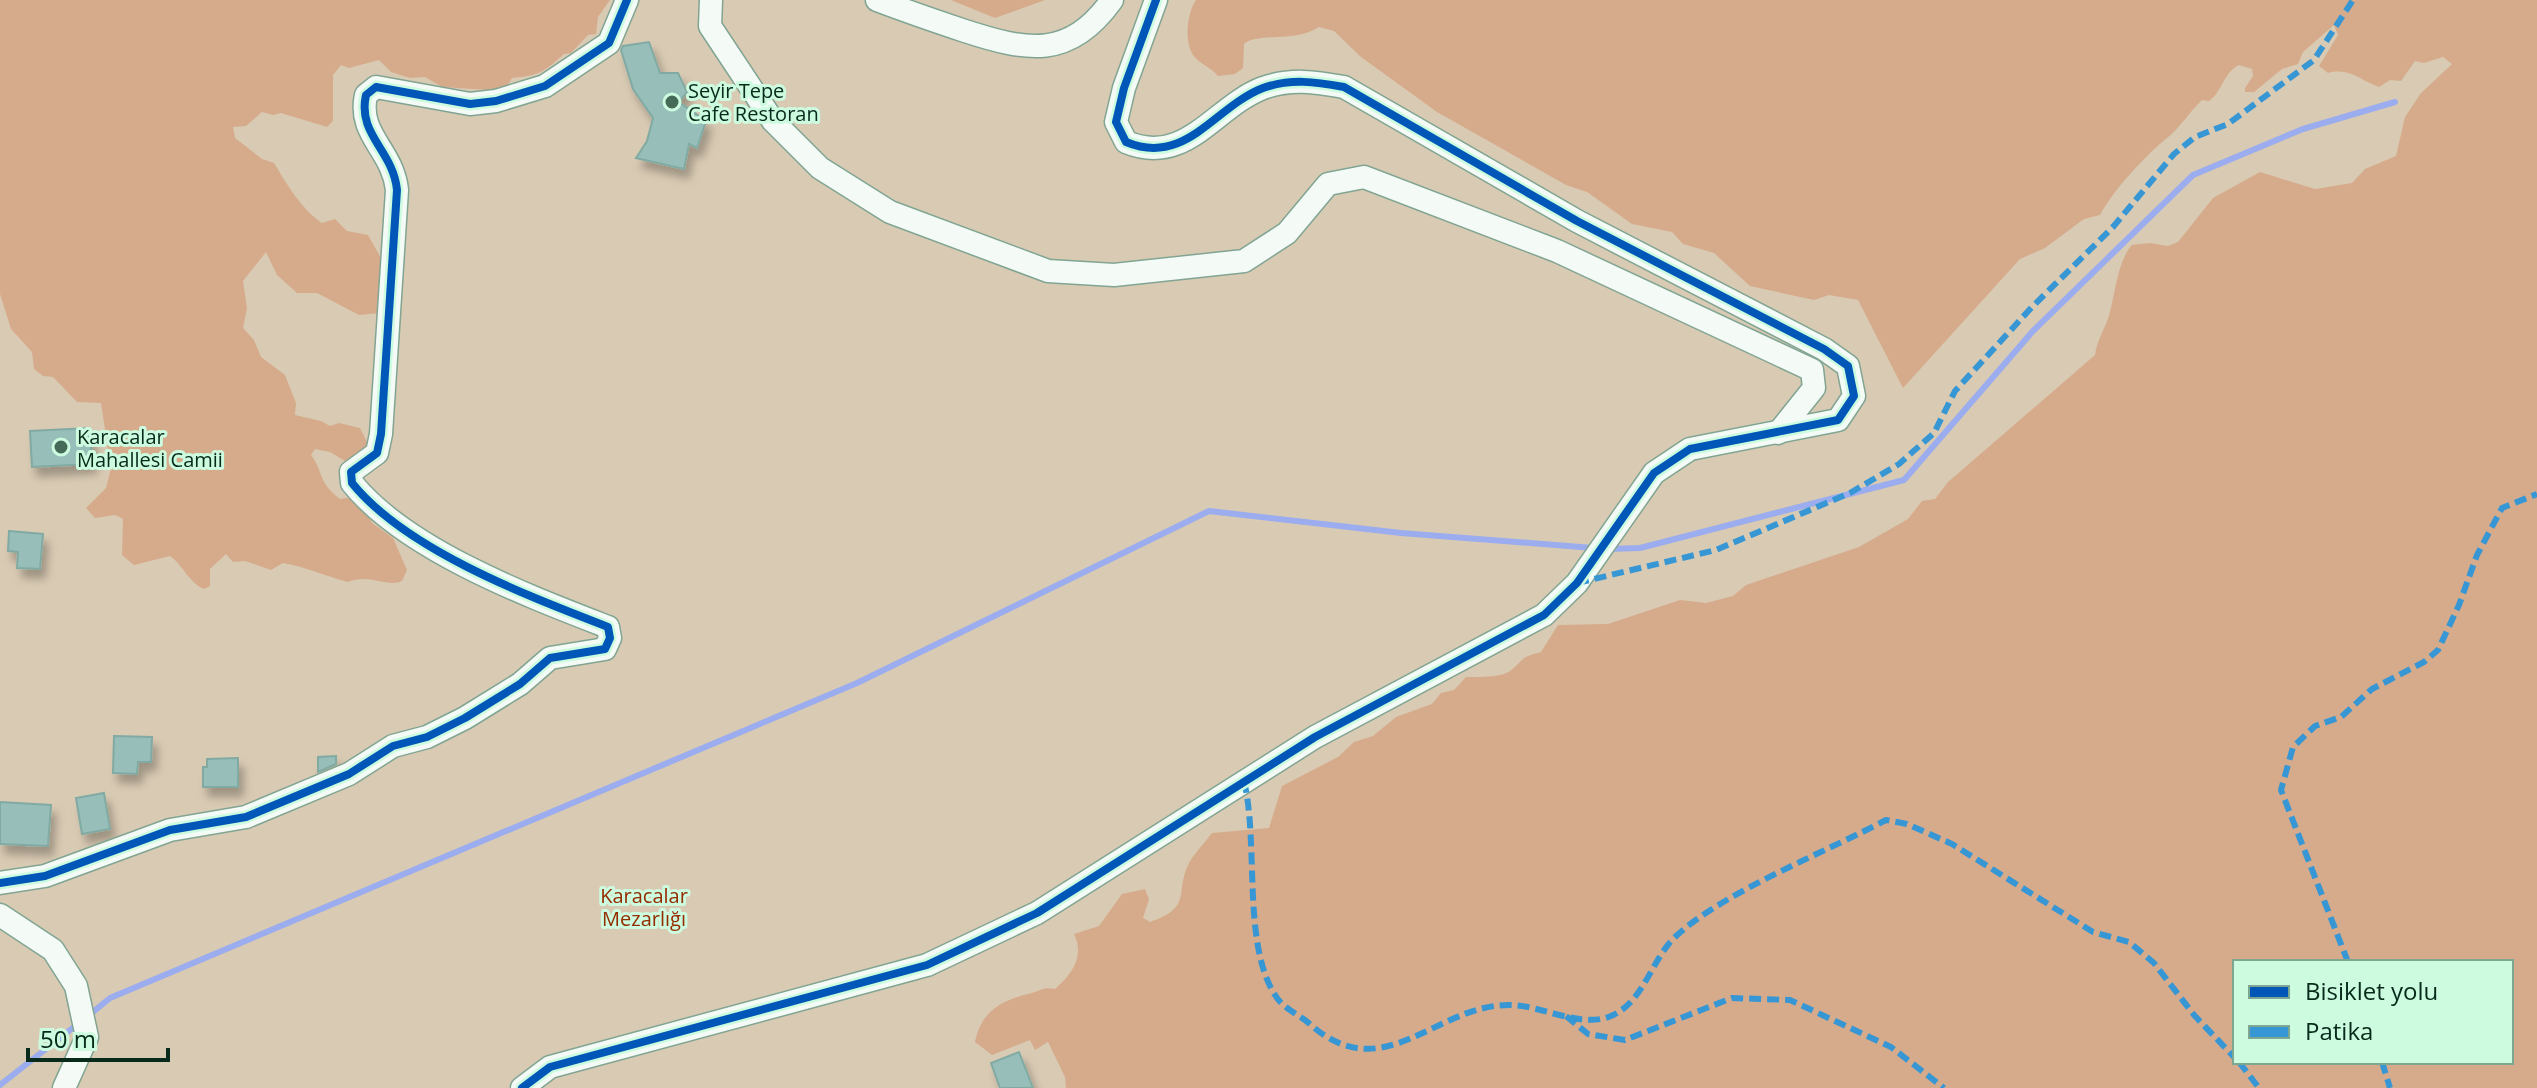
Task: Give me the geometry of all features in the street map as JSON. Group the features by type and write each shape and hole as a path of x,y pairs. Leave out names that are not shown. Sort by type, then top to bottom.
{"street":[{"path":"0,883 45,876 170,830 246,817 349,774 393,746 427,737 465,718 520,684 550,658 605,649 610,638 608,627 541,601 393,524 352,483 351,472 377,453 381,434 397,190 395,170 367,127 363,109 366,95 376,87 470,104 496,101 545,86 609,43 627,0"},
{"path":"711,0 710,26 773,121 820,168 890,212 1048,271 1114,275 1244,261 1287,233 1328,184 1364,177 1557,251 1812,370 1814,388 1778,433"},
{"path":"877,0 1016,47 1058,44 1095,23 1112,0"},
{"path":"1093,0 1095,23"},
{"path":"522,1088 550,1067 927,965 1037,913 1315,737 1470,658 1544,615 1585,572 1654,473 1690,449 1838,420 1854,396 1848,366 1824,349 1577,221 1344,87 1302,80 1262,88 1168,149 1147,151 1126,142 1116,122 1124,88 1156,0"},
{"path":"0,915 53,950 76,986 87,1037 83,1053 63,1086"}],"green space":[{"name":"Karacalar Mezarlığı","path":"0,0 2537,0 2537,1088 0,1088"}],"shaded area":[{"path":"0,0 610,0 598,17 596,34 588,35 571,53 564,54 541,72 512,78 504,91 495,95 488,90 442,87 425,77 410,78 391,72 379,60 349,68 341,65 333,75 333,121 327,127 281,113 273,115 262,112 246,126 233,127 235,138 262,159 274,163 307,211 322,223 335,219 347,231 368,235 382,260 381,313 359,315 317,293 297,293 277,275 266,252 243,281 247,308 243,328 254,340 261,357 285,375 296,403 295,415 330,426 339,423 360,428 370,448 350,464 330,452 315,449 311,455 333,493 340,499 358,496 372,523 393,538 407,570 402,581 390,583 363,579 348,582 283,563 271,570 245,561 233,562 226,554 210,569 210,586 204,589 194,583 170,556 134,565 122,555 123,519 115,515 95,518 86,508 106,488 111,468 101,403 77,402 53,377 43,376 34,369 32,352 11,329 0,294"},
{"path":"951,0 1045,0 995,18"},
{"path":"1196,0 2537,0 2537,1088 1066,1088 1065,1077 1048,1042 1035,1050 1030,1040 992,1055 975,1042 983,1021 995,1008 1022,996 1055,989 1061,983 1077,957 1074,934 1099,926 1122,894 1145,889 1149,899 1143,918 1150,922 1173,911 1180,898 1189,863 1212,833 1269,828 1282,786 1338,757 1354,742 1373,736 1396,717 1432,704 1441,693 1454,690 1466,677 1495,676 1510,671 1525,657 1541,652 1558,625 1608,624 1680,600 1706,603 1733,596 1746,585 1859,547 1908,519 1922,501 1935,499 1948,482 2095,355 2110,312 2120,268 2132,245 2150,243 2168,246 2178,242 2213,198 2260,172 2315,189 2352,183 2365,169 2396,156 2405,117 2421,93 2452,64 2443,57 2424,63 2415,61 2401,81 2390,80 2379,87 2349,73 2328,73 2319,66 2338,35 2334,25 2303,52 2298,64 2282,69 2254,92 2245,92 2253,76 2252,69 2239,65 2214,97 2209,101 2202,100 2140,163 2100,215 2084,219 2045,248 2020,259 1903,388 1858,300 1829,295 1814,300 1750,286 1714,253 1683,244 1672,232 1632,224 1587,192 1566,185 1437,112 1361,57 1334,31 1319,27 1299,35 1250,40 1244,44 1243,68 1235,74 1218,76 1190,49 1190,12"}],"building":[{"path":"649,42 660,73 678,73 687,92 679,102 706,121 697,148 689,144 684,169 636,158 647,141 653,118 633,89 621,50 623,46"},
{"name":"Karacalar Mahallesi Camii","path":"90,428 92,464 32,467 30,431"},
{"path":"9,531 43,534 40,569 17,568 18,552 8,551"},
{"path":"114,736 152,737 151,762 138,762 137,774 113,773"},
{"path":"336,756 336,764 318,772 318,757"},
{"path":"238,758 238,787 203,787 203,767 207,767 207,759"},
{"path":"104,793 110,829 82,834 76,798"},
{"path":"0,802 51,805 48,846 0,844"},
{"path":"1019,1052 1033,1088 1000,1088 991,1063"}],"waterway":[{"path":"1608,549 1640,548 1904,480 2033,331 2193,175 2303,129 2395,102"},
{"path":"88,1016 110,998 857,683 1209,511 1401,533 1593,548"},
{"path":"0,1085 79,1023"}],"marked path":[{"path":"1577,583 1716,550 1850,493 1899,464 1934,433 1955,391 2032,307 2113,227 2174,154 2195,137 2228,124 2314,60 2353,0"},
{"path":"2347,960 2281,790 2293,747 2315,726 2341,717 2372,689 2424,662 2438,650 2477,555 2502,508 2537,494"},
{"path":"1244,781 1251,833 1255,921 1265,973 1283,1004 1338,1043 1363,1049 1387,1046 1483,1008 1510,1005 1587,1020 1611,1016 1632,1001 1667,946 1695,920 1747,889 1886,820 1907,824 1952,844 2093,932 2129,942 2154,963 2194,1015 2233,1056"},
{"path":"1566,1016 1588,1034 1625,1040 1732,998 1790,1000 1891,1047 1944,1088"},
{"path":"2241,1064 2259,1088"},
{"path":"2383,1064 2390,1088"}],"cycle path":[{"path":"0,883 45,876 170,830 246,817 349,774 393,746 427,737 465,718 520,684 550,658 605,649 610,638 608,627 506,585 436,550 375,507 352,483 351,472 377,453 381,434 397,190 389,164 366,121 366,95 376,87 470,104 496,101 545,86 609,43 627,0"},
{"path":"522,1088 550,1067 927,965 1037,913 1315,737 1544,615 1577,583 1654,473 1690,449 1838,420 1854,396 1848,366 1824,349 1577,221 1344,87 1304,82 1273,85 1246,97 1183,141 1166,147 1147,148 1126,142 1116,122 1124,88 1156,0"}],"place":[{"name":"Seyir Tepe Cafe Restoran","path":"672,102"},
{"name":"Karacalar Mahallesi Camii","path":"61,447"}]}
